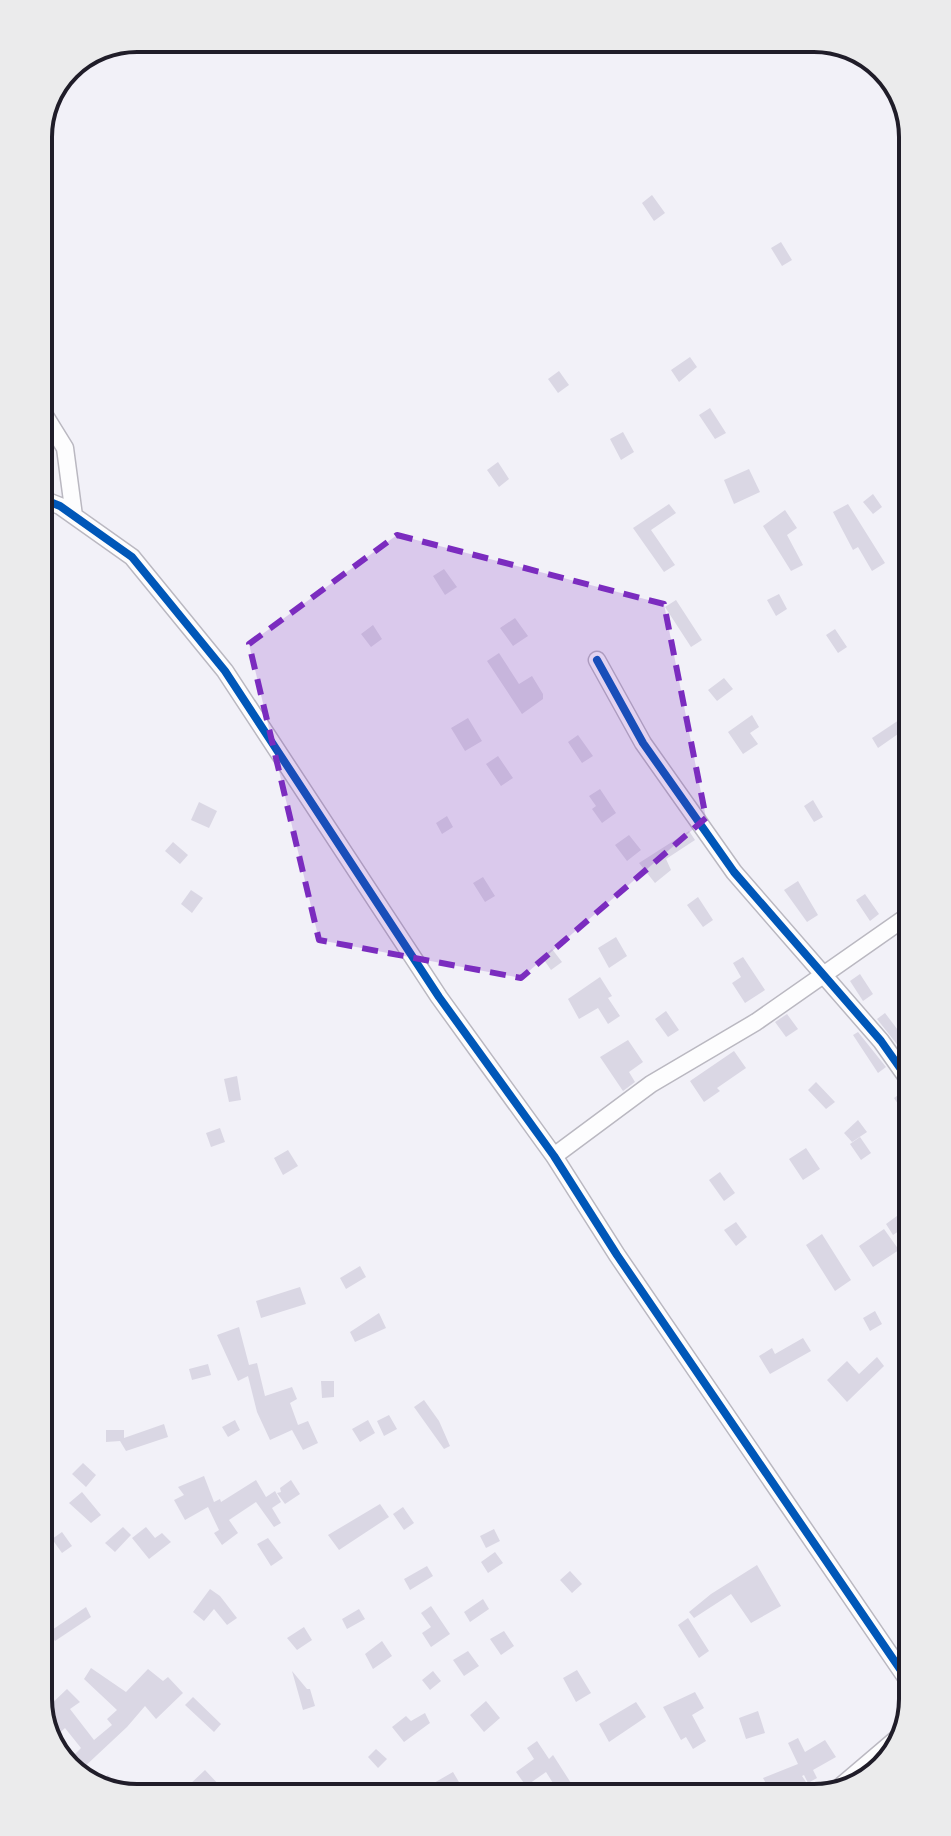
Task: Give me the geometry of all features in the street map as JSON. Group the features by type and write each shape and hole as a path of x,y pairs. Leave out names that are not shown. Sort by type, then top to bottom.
{"street":[{"path":"52,427 65,448 70,468 74,516"},
{"path":"52,504 132,557 225,671 439,997 554,1156 626,1268 899,1668"},
{"path":"597,660 643,743 734,872 881,1041 899,1066"},
{"path":"554,1156 651,1084 756,1022 899,922"},
{"path":"857,1772 879,1753"}],"highlighted area":[{"path":"397,535 664,604 706,818 521,978 319,940 249,644"}],"building":[{"path":"652,195 665,213 654,221 642,203"},
{"path":"781,242 792,260 782,266 771,248"},
{"path":"690,357 697,367 679,382 671,370"},
{"path":"559,371 569,385 558,393 548,379"},
{"path":"710,408 726,433 715,439 699,415"},
{"path":"623,432 634,452 621,460 610,439"},
{"path":"498,462 509,479 499,487 487,470"},
{"path":"749,469 760,492 734,504 724,480"},
{"path":"873,494 882,507 873,514 863,502"},
{"path":"669,504 676,513 651,530 675,565 664,572 633,528"},
{"path":"848,504 885,563 872,571 858,547 853,550 833,512"},
{"path":"785,510 797,528 787,535 803,565 791,571 763,526"},
{"path":"444,569 457,587 445,595 433,576"},
{"path":"779,594 787,609 776,616 767,600"},
{"path":"676,600 702,640 691,647 665,607"},
{"path":"515,618 528,636 513,646 500,628"},
{"path":"373,625 382,639 371,647 361,634"},
{"path":"835,629 847,647 838,653 826,635"},
{"path":"499,653 519,684 532,676 543,694 543,699 522,714 487,661"},
{"path":"724,678 733,689 717,701 708,690"},
{"path":"752,715 759,727 750,733 758,744 743,754 728,732"},
{"path":"468,718 482,741 465,751 451,728"},
{"path":"899,720 899,733 878,748 872,738"},
{"path":"578,735 593,756 582,763 568,742"},
{"path":"498,756 513,778 501,786 486,764"},
{"path":"600,789 616,813 602,823 592,809 596,806 589,796"},
{"path":"813,800 823,817 814,822 804,806"},
{"path":"199,802 217,811 209,828 191,820"},
{"path":"447,816 453,827 442,834 436,823"},
{"path":"689,831 695,840 666,859 671,870 655,883 639,863"},
{"path":"629,835 641,850 627,861 615,845"},
{"path":"173,842 188,855 180,864 165,851"},
{"path":"483,877 495,896 485,902 473,883"},
{"path":"798,881 818,915 807,922 784,890"},
{"path":"191,890 203,898 192,913 181,904"},
{"path":"865,894 879,914 870,921 856,900"},
{"path":"698,897 713,920 703,927 687,905"},
{"path":"616,937 627,956 609,968 598,948"},
{"path":"552,949 562,962 551,970 542,957"},
{"path":"743,957 765,990 745,1003 732,983 741,977 733,963"},
{"path":"860,974 873,994 863,1001 850,981"},
{"path":"600,977 612,996 608,998 620,1016 608,1024 598,1008 579,1019 568,999"},
{"path":"666,1011 679,1030 668,1037 655,1019"},
{"path":"885,1013 899,1031 899,1047 877,1019"},
{"path":"787,1014 798,1029 786,1037 775,1022"},
{"path":"858,1032 886,1067 878,1073 853,1035"},
{"path":"628,1040 643,1062 629,1072 635,1082 623,1091 600,1057"},
{"path":"734,1051 746,1068 717,1088 720,1091 704,1102 690,1081"},
{"path":"237,1076 241,1100 229,1102 224,1079"},
{"path":"816,1082 835,1102 826,1109 808,1090"},
{"path":"858,1120 867,1132 852,1142 844,1133"},
{"path":"220,1128 225,1142 211,1147 206,1133"},
{"path":"860,1137 871,1153 861,1160 850,1144"},
{"path":"806,1148 820,1169 803,1180 789,1159"},
{"path":"288,1150 298,1166 283,1175 274,1158"},
{"path":"720,1172 735,1193 724,1201 709,1180"},
{"path":"899,1214 899,1231 893,1235 886,1224"},
{"path":"736,1222 747,1237 736,1246 724,1230"},
{"path":"884,1229 899,1250 873,1267 859,1246"},
{"path":"822,1234 851,1280 835,1291 806,1245"},
{"path":"360,1266 366,1277 346,1289 340,1278"},
{"path":"300,1287 306,1304 261,1318 256,1301"},
{"path":"875,1311 882,1324 870,1331 863,1318"},
{"path":"379,1313 386,1328 355,1342 350,1332"},
{"path":"239,1327 249,1365 257,1363 265,1396 292,1387 297,1399 290,1403 298,1425 308,1421 318,1443 303,1450 292,1430 270,1440 257,1412 248,1376 238,1381 217,1335"},
{"path":"803,1338 811,1351 770,1374 759,1356 772,1348 775,1354"},
{"path":"877,1357 884,1366 847,1402 827,1380 847,1361 859,1374"},
{"path":"208,1364 211,1375 192,1380 189,1369"},
{"path":"321,1381 334,1381 334,1397 322,1398"},
{"path":"424,1400 439,1421 450,1446 444,1449 414,1407"},
{"path":"389,1415 397,1429 384,1436 377,1421"},
{"path":"235,1420 240,1430 228,1437 222,1427"},
{"path":"368,1420 375,1433 360,1442 352,1429"},
{"path":"164,1424 168,1437 126,1451 120,1441 106,1442 106,1430 124,1430 124,1438"},
{"path":"83,1463 96,1475 86,1487 72,1474"},
{"path":"204,1476 214,1502 220,1499 221,1502 256,1480 266,1497 275,1491 281,1502 272,1508 281,1523 274,1527 256,1502 229,1520 238,1533 222,1545 214,1533 219,1530 208,1507 185,1520 174,1500 184,1495 178,1487"},
{"path":"291,1480 300,1494 285,1504 277,1493"},
{"path":"82,1492 101,1515 91,1523 69,1503"},
{"path":"380,1504 389,1517 339,1550 328,1535"},
{"path":"403,1507 414,1523 404,1530 393,1514"},
{"path":"123,1527 131,1535 115,1552 105,1543"},
{"path":"146,1527 155,1538 162,1533 171,1542 149,1559 132,1538"},
{"path":"494,1529 500,1541 486,1548 480,1536"},
{"path":"62,1532 72,1546 62,1553 52,1539"},
{"path":"268,1538 283,1558 271,1566 257,1544"},
{"path":"495,1552 503,1563 488,1573 481,1562"},
{"path":"757,1565 781,1606 751,1623 731,1594 694,1618 689,1612 711,1594"},
{"path":"427,1566 433,1576 410,1590 404,1579"},
{"path":"570,1571 582,1584 572,1593 560,1580"},
{"path":"210,1589 220,1596 237,1618 227,1625 214,1609 204,1621 193,1612"},
{"path":"483,1599 489,1609 470,1622 464,1612"},
{"path":"431,1606 450,1634 431,1647 422,1633 431,1627 421,1613"},
{"path":"86,1607 91,1617 55,1641 52,1630"},
{"path":"359,1609 365,1619 347,1629 342,1619"},
{"path":"688,1618 709,1651 699,1658 678,1625"},
{"path":"304,1627 312,1640 297,1650 287,1638"},
{"path":"504,1631 514,1646 501,1655 490,1639"},
{"path":"382,1641 392,1656 373,1669 365,1654"},
{"path":"468,1651 479,1666 464,1676 453,1660"},
{"path":"91,1668 126,1692 148,1669 163,1681 168,1677 183,1693 156,1719 145,1706 85,1766 74,1755 81,1748 65,1728 59,1734 52,1703 67,1689 80,1702 70,1709 94,1740 112,1725 107,1719 117,1710 84,1679"},
{"path":"577,1670 591,1693 576,1702 563,1678"},
{"path":"292,1671 310,1689 315,1706 303,1710"},
{"path":"433,1671 441,1681 430,1690 422,1680"},
{"path":"695,1692 704,1708 692,1715 706,1741 693,1749 686,1737 681,1740 663,1707"},
{"path":"193,1697 221,1724 214,1732 185,1705"},
{"path":"486,1701 500,1718 484,1732 470,1715"},
{"path":"636,1702 646,1717 609,1742 599,1724"},
{"path":"758,1711 765,1733 746,1739 739,1718"},
{"path":"425,1713 430,1723 404,1742 392,1727 406,1716 411,1721"},
{"path":"798,1738 805,1752 825,1740 836,1757 813,1770 817,1778 808,1783 802,1776 807,1784 766,1784 763,1778 798,1764 788,1743"},
{"path":"537,1741 549,1759 553,1755 571,1783 554,1784 546,1772 525,1784 516,1772 534,1759 527,1748"},
{"path":"376,1749 387,1759 378,1768 368,1757"},
{"path":"205,1770 218,1784 190,1784"},
{"path":"453,1772 460,1784 432,1784"}],"cycle path":[{"path":"52,503 132,557 225,671 439,997 554,1156 617,1255 899,1668"},
{"path":"597,660 643,743 734,872 881,1041 899,1066"}]}
